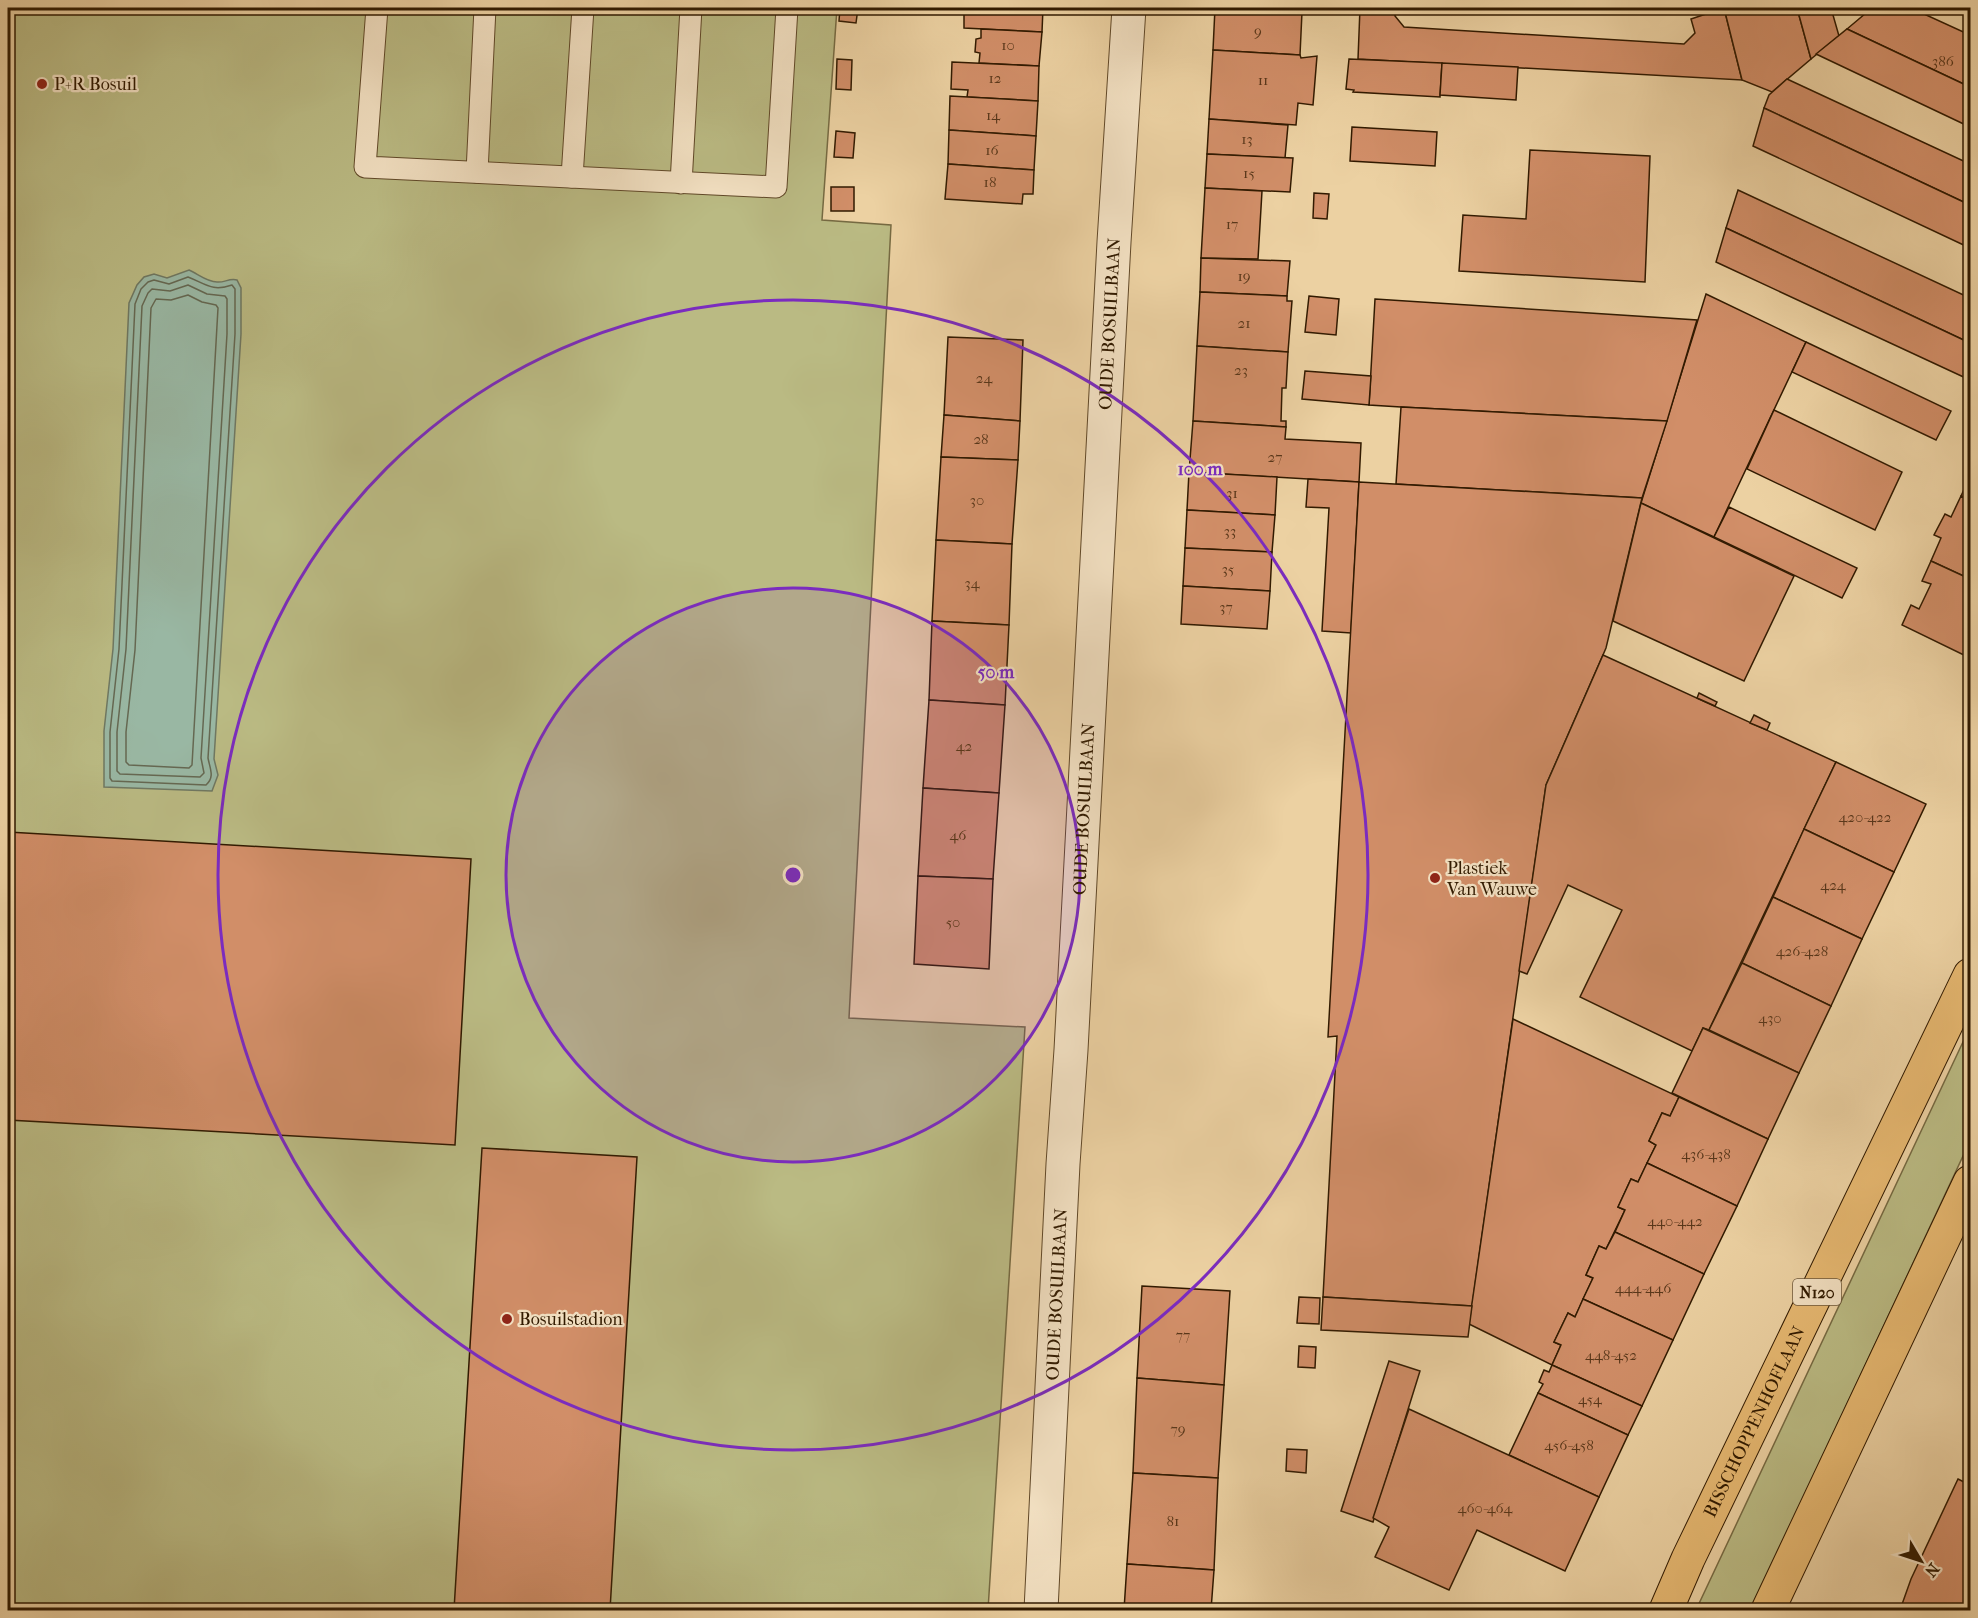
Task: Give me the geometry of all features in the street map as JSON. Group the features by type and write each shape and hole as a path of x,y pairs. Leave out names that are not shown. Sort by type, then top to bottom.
{"main road":[{"name":"BISSCHOPPENHOFLAAN","path":"1666,1611 1688,1559 1971,975"},
{"path":"1768,1611 1971,1182"}],"street":[{"name":"OUDE BOSUILBAAN","path":"1041,1611 1063,1164 1129,8"}],"lane":[{"path":"377,8 364,167 776,187 787,8"},
{"path":"477,172 485,8"},
{"path":"572,177 583,8"},
{"path":"681,183 692,8"}],"green space":[{"path":"8,8 837,8 822,220 891,225 849,1018 1025,1027 988,1610 8,1610"},
{"path":"1970,1027 1970,1141 1751,1610 1696,1610"}],"water":[{"path":"189,270 213,282 237,280 241,288 241,334 214,759 218,775 212,791 104,787 104,731 113,649 129,303 137,285 144,277 154,274 167,278"}],"building":[{"path":"840,8 858,8 856,23 839,21"},
{"path":"964,8 1043,8 1042,32 964,28"},
{"path":"1215,8 1302,12 1300,55 1213,50"},
{"path":"1241,8 1302,8 1302,12"},
{"path":"1360,8 1395,8 1395,16 1404,27 1684,44 1695,33 1691,19 1724,8 1742,80 1358,59"},
{"path":"1724,8 1797,8 1811,59 1772,92 1742,80"},
{"path":"1797,8 1831,8 1839,36 1811,59"},
{"path":"1872,8 1911,8 1970,35 1970,87 1847,29"},
{"path":"981,29 1042,32 1039,66 979,63 980,53 975,52 976,39 981,38"},
{"path":"1847,29 1970,87 1970,127 1816,54"},
{"path":"1213,50 1300,55 1301,58 1317,56 1313,105 1298,103 1296,125 1209,119"},
{"path":"837,59 852,60 851,90 836,89"},
{"path":"1349,59 1442,63 1440,97 1353,92 1354,90 1346,89"},
{"path":"952,62 1039,66 1038,101 967,97 968,90 951,89"},
{"path":"1442,63 1518,67 1516,100 1440,95"},
{"path":"1787,79 1970,164 1970,205 1764,108 1769,95"},
{"path":"950,96 1038,101 1036,136 949,130"},
{"path":"1764,108 1970,205 1970,248 1753,146"},
{"path":"1209,119 1288,125 1285,158 1207,154"},
{"path":"1352,127 1437,132 1435,166 1350,161"},
{"path":"949,130 1036,136 1034,170 948,164"},
{"path":"836,131 855,133 853,158 834,157"},
{"path":"1530,150 1650,156 1645,282 1459,271 1463,215 1526,219"},
{"path":"1207,154 1293,158 1290,192 1205,188"},
{"path":"948,164 1034,170 1033,194 1023,194 1022,204 945,199"},
{"path":"831,187 854,187 854,211 831,211"},
{"path":"1205,188 1262,191 1258,259 1201,258"},
{"path":"1738,190 1970,298 1970,343 1726,228"},
{"path":"1314,193 1329,194 1327,219 1313,218"},
{"path":"1726,228 1970,343 1970,380 1716,262"},
{"path":"1201,258 1290,261 1287,296 1200,292"},
{"path":"1200,292 1287,296 1287,301 1292,301 1288,352 1197,346"},
{"path":"1706,294 1806,342 1714,537 1641,503"},
{"path":"1309,296 1339,299 1336,335 1305,332"},
{"path":"1375,299 1697,320 1667,421 1369,405"},
{"path":"948,337 1023,340 1020,421 944,415"},
{"path":"1806,342 1951,411 1936,440 1792,372"},
{"path":"1197,346 1288,352 1286,388 1282,388 1281,421 1286,421 1286,427 1193,421"},
{"path":"1305,371 1371,376 1369,405 1302,399"},
{"path":"1401,407 1667,421 1642,498 1396,484"},
{"path":"1774,410 1902,472 1875,530 1747,469"},
{"path":"944,415 1020,421 1018,460 941,457"},
{"path":"1193,421 1286,427 1285,439 1361,443 1359,482 1189,472"},
{"path":"941,457 1018,460 1012,544 936,540"},
{"path":"1189,472 1277,477 1275,515 1187,510"},
{"path":"1970,476 1970,500 1961,496"},
{"path":"1308,479 1359,482 1351,633 1322,631 1329,508 1306,507"},
{"name":"Plastiek Van Wauwe","path":"1359,482 1642,498 1606,648 1546,785 1472,1306 1323,1297 1337,1036 1328,1037"},
{"path":"1961,496 1970,500 1970,579 1931,561 1941,538 1934,535 1945,514 1951,517"},
{"path":"1641,503 1794,576 1744,681 1613,621"},
{"path":"1729,507 1857,568 1842,598 1714,537"},
{"path":"1187,510 1275,515 1272,552 1185,548"},
{"path":"936,540 1012,544 1009,625 932,621"},
{"path":"1185,548 1272,552 1270,591 1183,586"},
{"path":"1931,561 1970,579 1970,658 1902,625 1911,605 1919,609 1931,584 1922,581"},
{"path":"1183,586 1270,591 1267,629 1181,624"},
{"path":"932,621 1009,625 1005,705 929,700"},
{"path":"1603,655 1836,762 1709,1030 1703,1028 1692,1051 1580,997 1622,910 1568,885 1527,974 1519,971 1546,785"},
{"path":"1699,693 1717,702 1715,706 1697,698"},
{"path":"929,700 1005,705 999,793 923,788"},
{"path":"1754,715 1770,723 1767,730 1750,723"},
{"path":"1836,762 1926,804 1894,872 1804,829"},
{"path":"923,788 999,793 993,879 918,876"},
{"path":"1804,829 1894,872 1862,939 1773,897"},
{"path":"8,832 471,859 455,1145 8,1120"},
{"path":"918,876 993,879 989,969 914,964"},
{"path":"1773,897 1862,939 1831,1006 1742,963"},
{"path":"1742,963 1831,1006 1799,1073 1709,1030"},
{"path":"1513,1019 1679,1097 1670,1116 1662,1113 1649,1141 1656,1145 1638,1182 1631,1179 1618,1207 1625,1210 1606,1249 1599,1246 1586,1275 1593,1278 1575,1317 1568,1313 1554,1342 1561,1345 1552,1365 1469,1324"},
{"path":"1703,1028 1799,1073 1768,1139 1672,1093"},
{"path":"1679,1097 1768,1139 1737,1206 1647,1163 1656,1145 1649,1141 1662,1113 1670,1116"},
{"path":"482,1148 637,1157 610,1610 454,1610"},
{"path":"1647,1163 1737,1206 1704,1274 1615,1232 1625,1210 1618,1207 1631,1179 1638,1182"},
{"path":"1615,1232 1704,1274 1673,1340 1583,1299 1593,1278 1586,1275 1599,1246 1606,1249"},
{"path":"1142,1286 1230,1291 1224,1385 1137,1378"},
{"path":"1299,1297 1320,1298 1319,1324 1297,1323"},
{"path":"1323,1297 1472,1306 1468,1337 1321,1330"},
{"path":"1583,1299 1673,1340 1642,1406 1552,1365 1561,1345 1554,1342 1568,1313 1575,1317"},
{"path":"1299,1346 1316,1347 1315,1368 1298,1367"},
{"path":"1389,1361 1420,1371 1373,1522 1341,1511"},
{"path":"1552,1365 1642,1406 1628,1435 1538,1393 1543,1384 1539,1382 1544,1370 1549,1372"},
{"path":"1137,1378 1224,1385 1218,1478 1133,1473"},
{"path":"1538,1393 1628,1435 1599,1497 1509,1455"},
{"path":"1409,1409 1599,1497 1565,1571 1477,1530 1449,1590 1375,1557 1389,1527 1373,1518"},
{"path":"1287,1449 1307,1450 1306,1473 1286,1471"},
{"path":"1133,1473 1218,1478 1214,1570 1127,1564"},
{"path":"1958,1479 1970,1485 1970,1610 1900,1610 1911,1579"},
{"path":"1127,1564 1214,1570 1211,1610 1124,1610"}],"place":[{"name":"P+R Bosuil","path":"42,84"},
{"name":"Plastiek Van Wauwe","path":"1435,878"},
{"name":"Bosuilstadion","path":"507,1319"}]}
